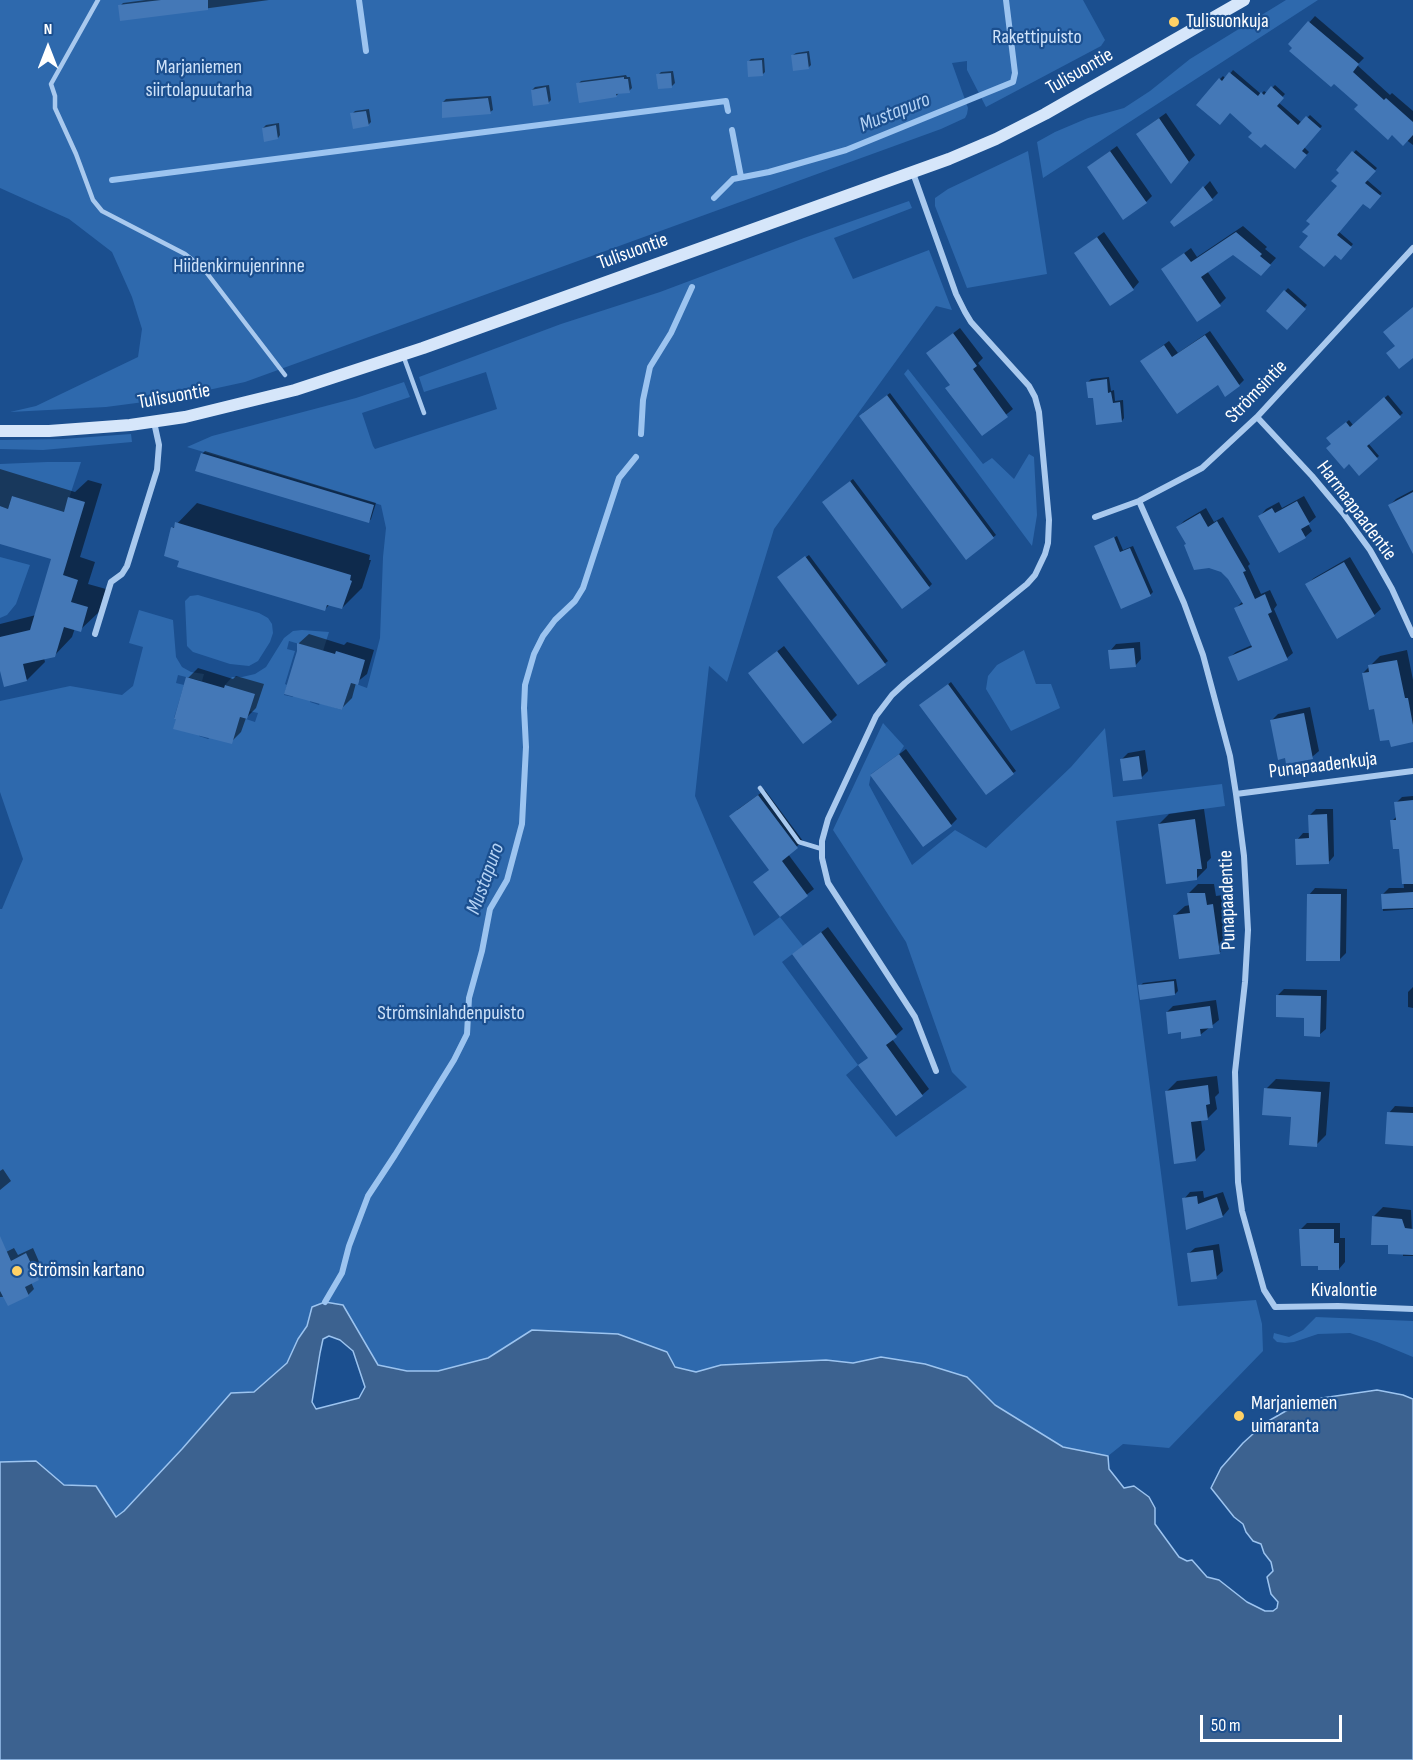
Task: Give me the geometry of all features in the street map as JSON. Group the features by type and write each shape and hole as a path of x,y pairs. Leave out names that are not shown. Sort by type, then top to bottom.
{"main road":[{"name":"Tulisuontie","path":"0,431 49,431 154,422 241,405 403,355 913,173 996,139 1045,114 1244,0"}],"street":[{"path":"913,173 956,294 971,322 1029,386 1035,397 1039,412 1049,520 1048,543 1040,566 1027,584 905,683 892,695 876,716 828,819 822,841 828,883 915,1017 936,1071"},
{"name":"Strömsintie","path":"1095,517 1139,501 1202,468 1257,417 1413,248"},
{"name":"Harmaapaadentie","path":"1257,417 1312,476 1363,541 1392,590 1413,635"},
{"path":"95,634 111,582 122,574 127,566 157,470 159,455 154,422"},
{"name":"Punapaadentie","path":"1139,501 1184,603 1203,655 1230,756 1244,856 1248,930 1235,1072 1238,1182 1242,1211 1264,1290 1275,1307"},
{"name":"Punapaadenkuja","path":"1236,794 1413,771"},
{"name":"Kivalontie","path":"1275,1307 1338,1306 1413,1309"}],"lane":[{"path":"99,0 51,84 55,96 55,108 76,154 93,200 102,211 185,254 203,268 285,375"},
{"path":"403,355 424,413"},
{"path":"760,788 799,842 822,849"}],"green space":[{"path":"0,0 1083,0 1105,40 1101,46 986,107 967,70 967,61 952,63 968,108 967,114 965,118 941,129 245,382 167,399 106,407 10,412 36,406 138,357 142,329 132,297 112,252 69,219 0,188"},
{"path":"1286,0 1318,0 1043,178 1037,142 1088,118 1124,108 1150,91 1190,59"},
{"path":"1028,151 1047,274 967,288 935,206 935,198 948,189"},
{"name":"Strömsinlahdenpuisto","path":"909,201 912,208 834,238 853,279 929,250 952,310 936,306 774,529 727,682 709,666 695,796 754,936 780,917 803,946 782,962 858,1065 846,1075 896,1137 967,1087 952,1072 906,942 833,830 883,723 904,746 899,754 871,774 869,785 912,865 955,830 986,848 1071,767 1105,728 1113,797 1222,784 1225,806 1116,821 1178,1306 1256,1300 1262,1324 1263,1351 1169,1448 1123,1444 1108,1456 1063,1447 995,1405 967,1377 952,1398 407,1371 378,1365 363,1338 325,1302 312,1307 307,1326 287,1363 238,1416 160,1472 124,1511 115,1517 0,1538 0,909 2,909 23,859 0,792 0,701 70,686 122,695 133,686 143,647 129,643 139,610 173,620 176,657 182,667 191,672 204,674 202,681 178,675 176,683 184,685 174,718 202,727 199,736 208,739 240,717 255,722 258,713 249,711 254,694 225,685 232,677 255,674 266,667 284,638 293,631 329,632 323,651 289,641 287,649 295,651 284,695 293,697 296,688 313,693 310,702 342,710 351,682 367,688 380,638 386,528 381,505 187,447 212,436 356,398 404,382 410,397 362,413 375,449 497,409 486,372 424,392 419,377 561,324 660,292"},
{"path":"908,369 983,464 992,458 1014,479 1029,454 1034,457 1037,515 1032,546 904,374"},
{"path":"131,434 132,442 43,450 0,449 0,440 63,439"},
{"path":"81,462 56,538 47,507 12,496 8,509 0,506 0,464"},
{"path":"0,557 30,565 16,604 7,615 0,618"},
{"path":"198,595 259,613 268,618 272,624 273,633 258,661 249,666 230,664 193,652 187,646 185,601 190,596"},
{"path":"1024,650 1036,684 1051,684 1060,708 1011,731 986,689 988,676 997,665"},
{"path":"1316,1317 1413,1321 1413,1357 1350,1333 1318,1334 1285,1343 1277,1342 1273,1338 1274,1333 1289,1337 1303,1330"}],"shaded area":[{"path":"325,1302 343,1305 378,1365 407,1371 438,1371 488,1358 532,1330 618,1334 667,1352 675,1367 696,1372 721,1365 826,1360 853,1363 881,1357 925,1364 967,1377 995,1405 1063,1447 1108,1456 1109,1469 1124,1488 1134,1486 1149,1497 1155,1508 1155,1524 1179,1557 1187,1561 1192,1560 1207,1577 1219,1580 1247,1602 1265,1611 1273,1611 1277,1608 1278,1602 1271,1594 1267,1577 1273,1571 1271,1562 1261,1544 1253,1541 1243,1524 1234,1517 1211,1488 1221,1468 1265,1423 1291,1408 1322,1398 1377,1390 1413,1399 1413,1760 0,1760 0,1462 36,1461 64,1485 96,1486 116,1517 182,1449 231,1393 254,1392 287,1363 307,1326 312,1307","holes":["329,1336 340,1340 353,1351 365,1387 359,1398 316,1409 312,1402 323,1339"]}],"building":[{"path":"161,0 208,0 208,10 120,21 118,5"},
{"path":"1308,21 1359,64 1353,72 1413,122 1413,135 1403,146 1392,135 1388,140 1354,109 1358,105 1334,84 1331,87 1289,51 1292,48 1288,44"},
{"path":"807,53 809,69 793,71 791,55"},
{"path":"762,60 763,76 748,77 747,61"},
{"path":"1229,72 1258,96 1261,92 1264,95 1271,86 1284,98 1277,106 1298,125 1306,116 1321,129 1302,151 1307,155 1295,169 1265,144 1261,148 1248,137 1252,133 1230,113 1220,125 1196,105 1219,78 1222,81"},
{"path":"671,73 672,88 658,89 656,74"},
{"path":"624,77 628,79 630,93 579,103 576,83"},
{"path":"546,87 549,104 533,106 531,90"},
{"path":"488,98 491,114 442,118 442,102"},
{"path":"366,111 369,126 353,129 350,113"},
{"path":"1159,118 1189,162 1171,184 1136,134"},
{"path":"276,125 278,139 264,142 262,128"},
{"path":"1110,151 1147,203 1123,220 1087,167"},
{"path":"1352,151 1376,171 1365,183 1381,196 1370,209 1363,204 1337,235 1352,247 1341,260 1335,255 1324,267 1299,247 1308,236 1302,232 1310,224 1306,221 1337,186 1331,181 1339,173 1336,170"},
{"path":"1203,186 1213,200 1174,227 1170,222"},
{"path":"1236,232 1262,254 1260,256 1271,265 1261,276 1233,255 1201,277 1221,306 1197,322 1161,269 1184,253 1191,262"},
{"path":"1097,237 1134,290 1110,306 1074,253"},
{"path":"1284,290 1306,309 1287,330 1266,311"},
{"path":"1413,307 1413,358 1399,369 1386,353 1395,346 1383,332"},
{"path":"953,333 977,366 973,369 1008,417 982,436 945,388 950,385 926,353"},
{"path":"1205,335 1240,386 1225,397 1218,385 1177,414 1140,361 1164,345 1172,357"},
{"path":"1107,379 1108,393 1111,392 1113,403 1120,402 1122,422 1096,425 1093,398 1088,398 1086,382"},
{"path":"887,395 994,538 966,560 859,416"},
{"path":"1384,397 1401,417 1367,446 1378,459 1359,476 1349,464 1344,469 1326,448 1331,444 1326,438 1346,422 1350,427"},
{"path":"201,453 374,505 369,523 195,471"},
{"path":"850,481 930,588 902,609 822,502"},
{"path":"1413,492 1413,554 1388,505"},
{"path":"12,496 64,512 68,497 85,502 63,575 78,580 71,602 88,607 81,632 64,627 55,657 23,664 27,681 4,687 0,671 0,637 30,630 51,559 0,544 0,506 8,509"},
{"path":"1297,501 1310,524 1301,529 1306,538 1279,553 1258,516 1272,508 1275,513"},
{"path":"1200,513 1208,527 1217,521 1246,571 1243,572 1255,599 1265,594 1272,612 1268,614 1288,660 1238,681 1228,657 1252,647 1234,608 1243,604 1228,579 1221,572 1209,568 1194,570 1184,545 1186,544 1176,527"},
{"path":"175,522 351,575 350,580 352,581 342,609 327,605 325,611 177,567 179,561 164,556 171,527 174,528"},
{"path":"1114,537 1120,552 1130,548 1151,596 1121,609 1094,546"},
{"path":"805,556 886,665 858,685 777,577"},
{"path":"1344,562 1375,616 1337,639 1305,584"},
{"path":"297,643 365,660 358,685 351,683 342,710 284,694 297,651"},
{"path":"1134,648 1136,667 1110,669 1108,650"},
{"path":"777,651 832,722 803,744 748,673"},
{"path":"1397,660 1405,698 1408,698 1413,725 1413,742 1391,747 1389,740 1380,741 1374,709 1369,710 1362,673 1369,672 1368,665"},
{"path":"186,677 255,694 247,719 240,717 232,744 173,729"},
{"path":"948,684 1014,774 986,795 919,705"},
{"path":"1304,713 1313,759 1286,764 1285,758 1278,760 1270,720"},
{"path":"899,754 952,826 923,847 870,775"},
{"path":"1139,756 1142,779 1123,781 1120,759"},
{"path":"758,795 798,848 782,861 808,896 780,917 753,882 769,870 729,816"},
{"path":"1413,800 1413,884 1402,884 1399,849 1393,849 1390,820 1396,820 1394,802"},
{"path":"1327,814 1329,864 1296,865 1295,839 1309,838 1308,815"},
{"path":"1195,819 1202,869 1197,869 1197,880 1166,884 1158,824"},
{"path":"1413,892 1413,908 1382,909 1381,894"},
{"path":"1187,893 1205,893 1207,905 1213,904 1220,954 1179,959 1173,915 1190,913"},
{"path":"1307,894 1341,894 1340,961 1306,961"},
{"path":"821,932 897,1037 886,1045 923,1096 896,1116 858,1065 868,1058 792,954"},
{"path":"1174,981 1175,995 1140,1000 1138,985"},
{"path":"1276,995 1321,996 1320,1037 1304,1036 1304,1018 1276,1017"},
{"path":"1210,1006 1213,1028 1200,1029 1201,1036 1181,1039 1181,1032 1168,1034 1166,1012"},
{"path":"1208,1085 1210,1104 1206,1105 1208,1120 1191,1122 1196,1161 1174,1164 1165,1091"},
{"path":"1264,1088 1321,1092 1317,1147 1289,1145 1291,1117 1262,1115"},
{"path":"1387,1112 1413,1113 1413,1146 1385,1144"},
{"path":"1197,1196 1198,1204 1217,1197 1223,1217 1186,1230 1182,1198"},
{"path":"1372,1216 1402,1219 1405,1228 1413,1229 1413,1255 1388,1254 1388,1245 1371,1245"},
{"path":"1299,1229 1334,1229 1334,1243 1339,1243 1339,1270 1318,1270 1318,1266 1301,1266"},
{"name":"Strömsin kartano","path":"0,1236 11,1261 26,1253 39,1280 25,1287 29,1296 8,1306 0,1291"},
{"path":"1213,1250 1217,1279 1191,1282 1187,1253"}],"waterway":[{"path":"359,0 366,51"},
{"name":"Mustapuro","path":"714,198 733,179 769,172 846,150 1013,82 1015,73 1006,0"},
{"path":"112,180 726,101 728,111"},
{"path":"732,130 741,177"},
{"name":"Mustapuro","path":"641,434 643,400 650,367 671,333 692,287"},
{"name":"Mustapuro","path":"325,1302 342,1273 349,1246 368,1196 454,1060 467,1034 469,998 482,951 490,909 507,880 522,824 526,747 525,685 534,654 543,636 555,620 575,601 583,588 619,478 636,457"}],"place":[{"name":"Tulisuonkuja","path":"1174,22"},
{"name":"Strömsin kartano","path":"17,1271"},
{"name":"Marjaniemen uimaranta","path":"1239,1416"}],"park label":[{"name":"Rakettipuisto","path":"1037,38"},
{"name":"Marjaniemen siirtolapuutarha","path":"199,80"},
{"name":"Hiidenkirnujenrinne","path":"239,267"}]}
